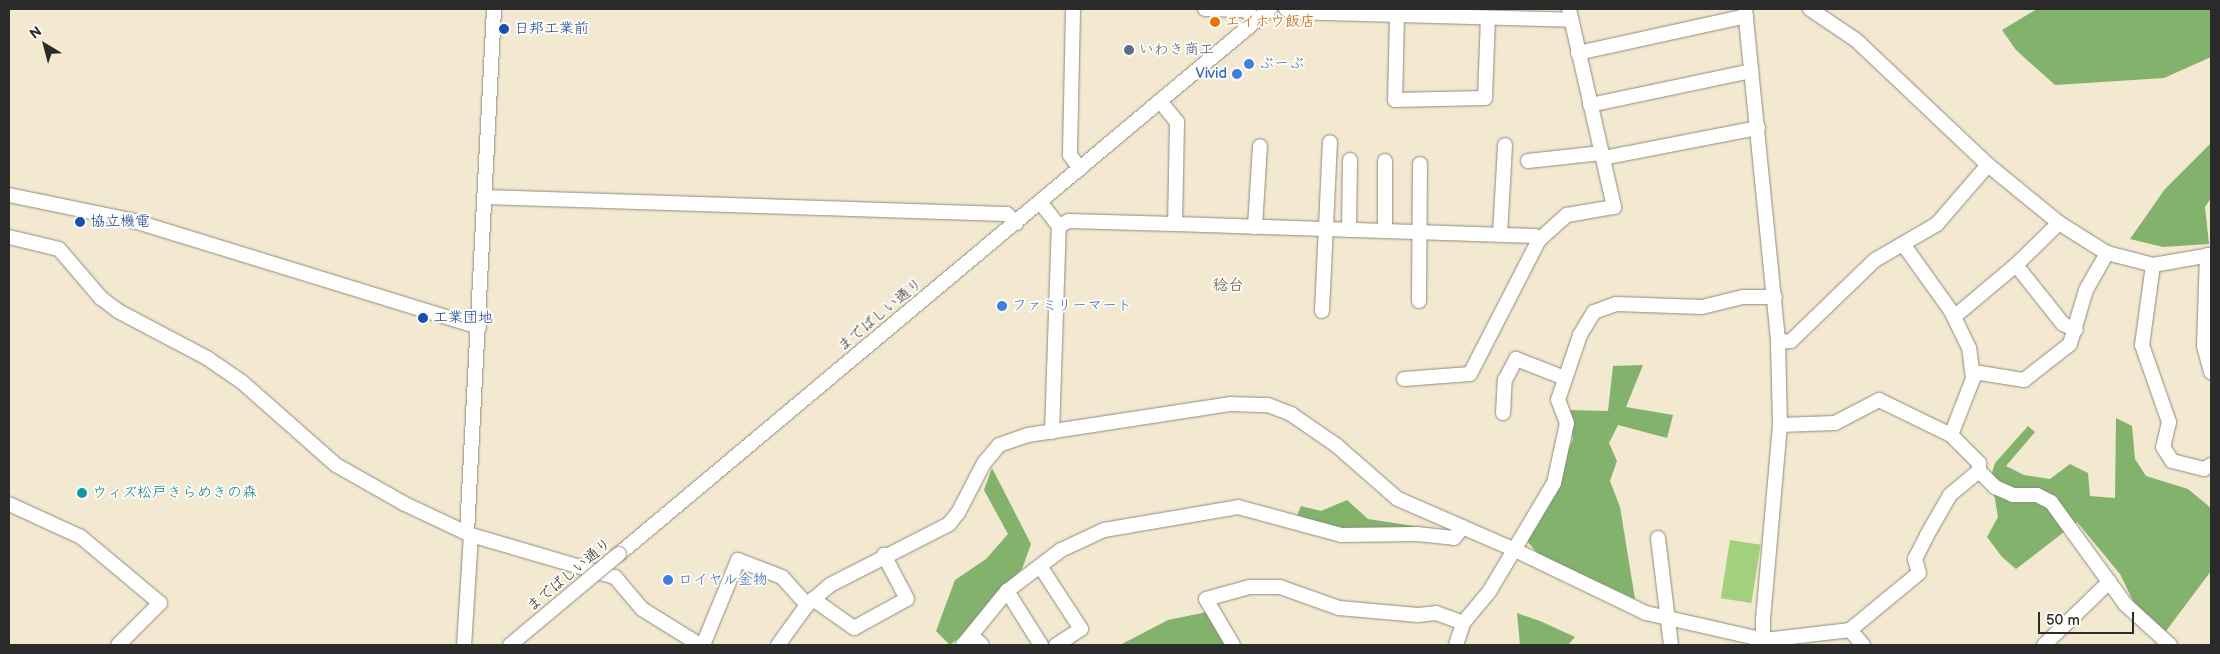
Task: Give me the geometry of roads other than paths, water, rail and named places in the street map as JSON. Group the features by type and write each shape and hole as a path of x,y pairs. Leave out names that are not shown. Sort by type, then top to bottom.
{"street":[{"path":"463,644 494,9"},
{"path":"1073,9 1070,155 1080,169"},
{"path":"1205,9 1246,10 1256,21"},
{"name":"までばしい通り","path":"510,645 1270,9"},
{"path":"1286,9 1291,12 1397,15 1569,14 1614,207 1567,215 1539,240 1470,374 1404,379"},
{"path":"1810,9 1856,40 1988,165 2059,223 2107,253 2153,265 2209,255 2204,346 2211,372"},
{"path":"1578,53 1745,12 1778,342 1780,425 1763,619 1765,644"},
{"path":"1397,15 1395,100 1485,98 1482,15"},
{"path":"1590,105 1751,71"},
{"path":"1160,101 1177,122 1175,224"},
{"path":"1528,161 1602,156 1758,128"},
{"path":"1322,311 1328,229 1330,142"},
{"path":"1500,235 1505,145"},
{"path":"1255,227 1260,146"},
{"path":"1349,230 1350,160"},
{"path":"1384,231 1386,161"},
{"path":"1419,302 1420,164"},
{"path":"1778,342 1791,341 1875,260 1936,224 1988,165"},
{"path":"9,195 134,221 479,327"},
{"path":"485,197 1007,214 1016,223"},
{"path":"1040,202 1059,226 1052,432"},
{"path":"1059,226 1069,221 1175,224 1534,236 1539,240"},
{"path":"1954,317 2016,266 2059,223"},
{"path":"9,237 59,249 112,306 207,358 242,382 336,465 405,504 469,534 615,577 642,609 702,645 738,560 782,577 810,602 854,628 907,599 884,555"},
{"path":"1903,244 1954,317 1969,348 1974,372 1951,435"},
{"path":"1974,372 2024,380 2070,344 2076,330 2086,290 2107,253"},
{"path":"2153,265 2142,345 2169,422 2163,446 2172,461 2204,469 2211,465"},
{"path":"2016,266 2063,324 2076,330"},
{"path":"1456,645 1464,623 1488,592 1554,483 1567,423 1558,400 1586,322 1600,308 1616,304 1702,307 1743,296 1774,297"},
{"path":"1503,413 1505,380 1516,359 1565,378"},
{"path":"778,645 810,602 848,574 949,524 958,513 984,462 1000,445 1010,439 1230,404 1268,405 1311,425 1398,499 1513,549 1639,610 1670,621 1765,644 1850,630 1920,573 1915,559 1927,534 1950,495 1978,471 1979,463 1951,435 1879,400 1836,423 1780,425"},
{"path":"1978,471 1995,487 2013,495 2037,494 2051,502 2135,615 2170,645"},
{"path":"9,504 81,537 160,603 118,645"},
{"path":"972,642 1007,591 1061,550 1104,530 1220,508 1238,507 1342,535 1417,534 1454,538 1463,527"},
{"path":"1658,538 1670,621 1671,645"},
{"path":"1040,566 1081,629 1056,645"},
{"path":"2044,645 2109,582"},
{"path":"1234,645 1206,599 1250,587 1280,587 1339,608 1418,614 1436,613 1464,623"},
{"path":"1007,591 1041,645"},
{"path":"1850,630 1864,645"}],"place":[{"name":"エイホウ飯店","path":"1215,22"},
{"name":"日邦工業前","path":"504,29"},
{"name":"いわき商工","path":"1129,50"},
{"name":"ぶーぶ","path":"1249,64"},
{"name":"Vivid","path":"1237,74"},
{"name":"協立機電","path":"80,222"},
{"name":"ファミリーマート","path":"1002,306"},
{"name":"工業団地","path":"423,318"},
{"name":"ウィズ松戸きらめきの森","path":"82,493"},
{"name":"ロイヤル金物","path":"668,580"}],"district":[{"name":"稔台","path":"1228,286"}]}
